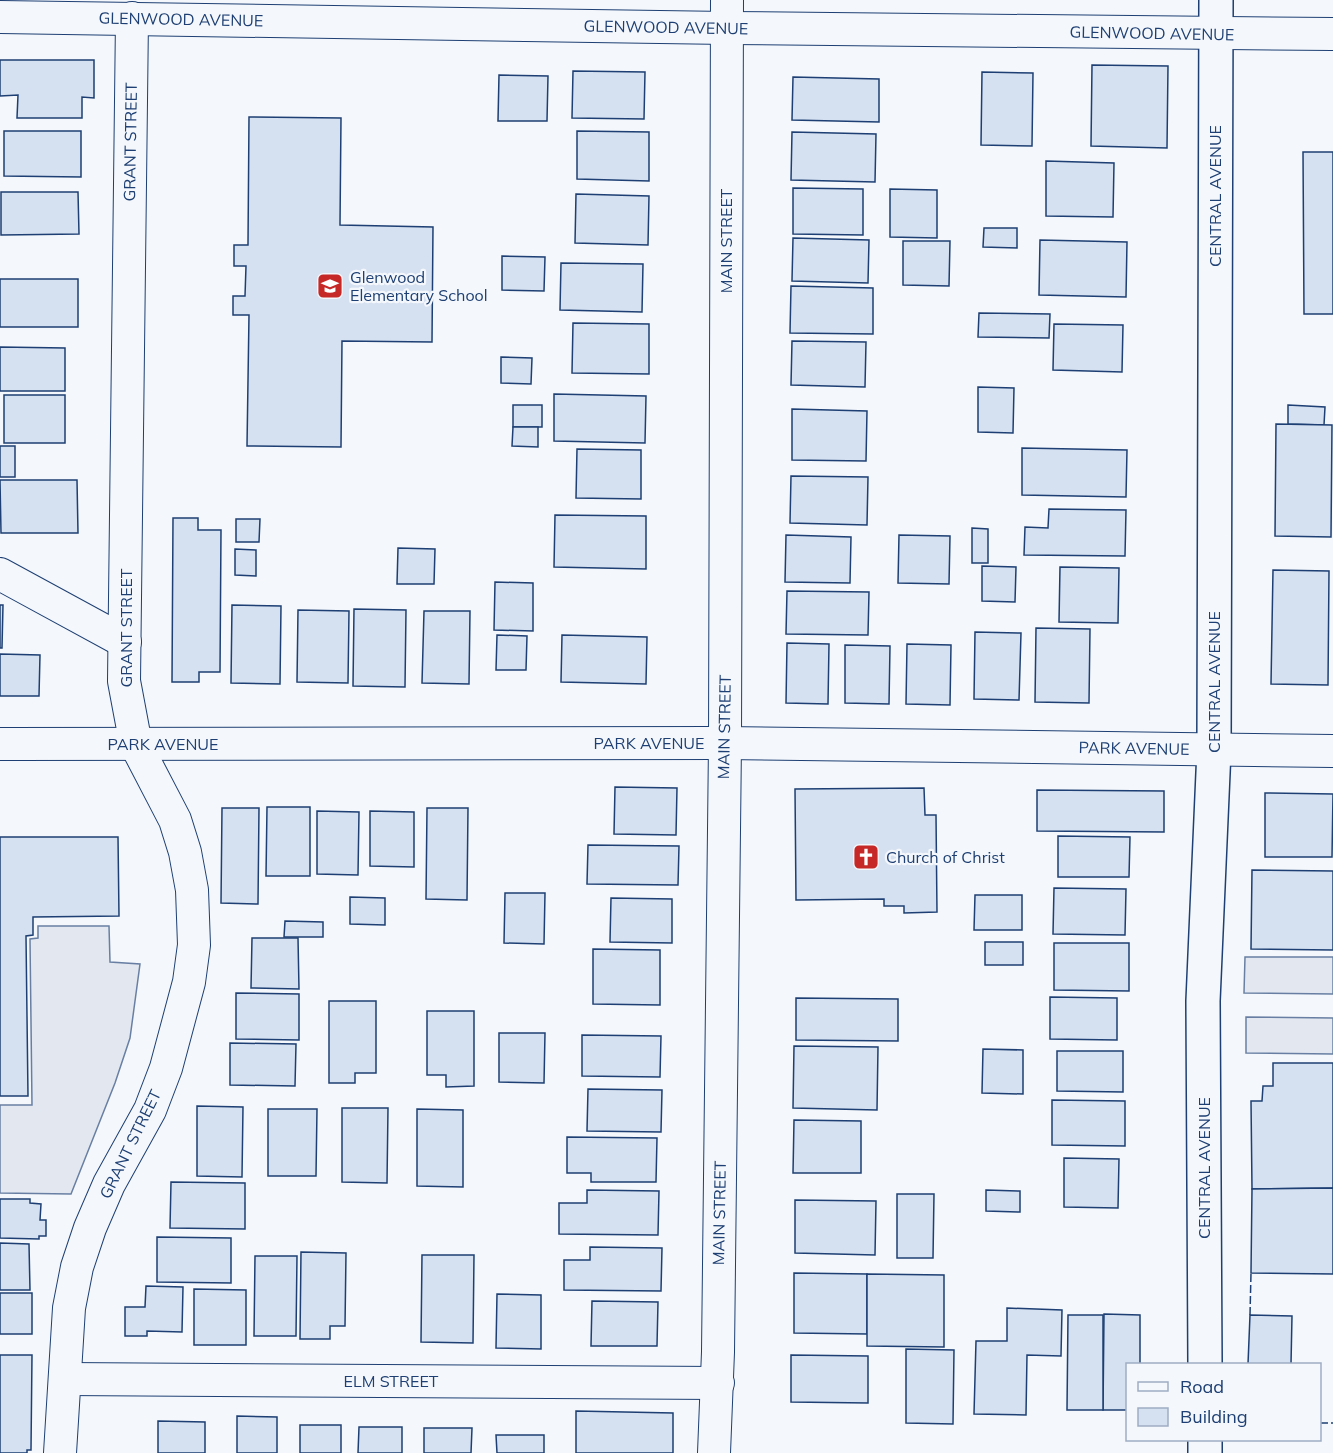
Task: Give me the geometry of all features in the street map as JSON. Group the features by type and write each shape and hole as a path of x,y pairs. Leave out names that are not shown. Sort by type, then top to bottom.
{"street":[{"name":"CENTRAL AVENUE","path":"1204,1363 1203,1001 1214,750 1216,0"},
{"name":"GLENWOOD AVENUE","path":"0,17 132,18 262,10 727,14 1215,34 1333,34"},
{"name":"MAIN STREET","path":"714,1453 717,1383 725,743 727,14"},
{"name":"GRANT STREET","path":"60,1453 69,1308 77,1267 95,1217 150,1110 166,1068 189,982 194,945 192,890 185,852 175,820 136,744 124,681 132,18"},
{"path":"0,574 125,642"},
{"name":"PARK AVENUE","path":"0,744 725,743 1333,751"},
{"name":"ELM STREET","path":"65,1379 717,1383"}],"shaded area":[{"path":"38,926 109,926 110,962 140,964 130,1038 115,1083 71,1194 0,1193 0,1105 32,1105 30,939 38,938"},
{"path":"1245,957 1333,957 1333,994 1244,993"},
{"path":"1246,1017 1333,1018 1333,1054 1246,1053"}],"building":[{"path":"0,60 94,60 94,98 82,97 82,118 17,118 18,95 0,96"},
{"path":"1092,65 1168,66 1167,148 1091,146"},
{"path":"573,71 645,72 644,119 572,118"},
{"path":"982,72 1033,73 1032,146 981,145"},
{"path":"499,75 548,76 547,121 498,121"},
{"path":"793,77 879,79 879,122 792,120"},
{"path":"249,117 341,118 340,225 433,227 432,342 342,341 341,447 247,446 249,315 233,315 233,296 245,296 246,266 234,266 234,245 248,245"},
{"path":"4,131 81,131 81,177 4,176"},
{"path":"577,131 649,132 649,181 577,179"},
{"path":"792,132 876,134 875,182 791,180"},
{"path":"1303,152 1333,152 1333,314 1304,314"},
{"path":"1046,161 1114,163 1113,217 1046,216"},
{"path":"793,188 863,189 863,235 793,234"},
{"path":"890,189 937,190 937,238 890,237"},
{"path":"1,192 78,192 79,234 1,235"},
{"path":"576,194 649,196 648,245 575,243"},
{"path":"984,228 1017,228 1017,248 983,247"},
{"path":"793,238 869,240 868,283 792,281"},
{"path":"1040,240 1127,242 1126,297 1039,295"},
{"path":"903,241 950,241 949,286 903,285"},
{"path":"502,256 545,257 544,291 502,290"},
{"path":"561,263 643,264 642,312 560,310"},
{"path":"0,279 78,279 78,327 0,327"},
{"path":"791,286 873,288 873,334 790,333"},
{"path":"979,313 1050,314 1049,338 978,337"},
{"path":"573,323 649,324 649,374 572,373"},
{"path":"1054,324 1123,325 1122,372 1053,370"},
{"path":"792,341 866,342 865,387 791,385"},
{"path":"0,347 65,348 65,391 0,391"},
{"path":"501,357 532,358 531,384 501,383"},
{"path":"978,387 1014,388 1013,433 978,432"},
{"path":"554,394 646,396 645,443 554,441"},
{"path":"4,395 65,395 65,443 4,443"},
{"path":"513,405 542,405 542,427 513,427"},
{"path":"1288,405 1325,407 1324,425 1288,424"},
{"path":"792,409 867,411 866,461 792,460"},
{"path":"1276,424 1332,425 1331,537 1275,536"},
{"path":"513,427 538,427 538,447 512,446"},
{"path":"0,446 15,446 15,477 0,477"},
{"path":"1022,448 1127,450 1126,497 1022,495"},
{"path":"577,449 641,450 641,499 576,498"},
{"path":"791,476 868,477 867,525 790,523"},
{"path":"0,480 77,480 78,533 1,533"},
{"path":"1049,509 1126,510 1125,556 1024,555 1025,527 1048,528"},
{"path":"555,515 646,516 646,569 554,567"},
{"path":"173,518 198,518 198,530 221,530 220,672 199,672 199,682 172,682"},
{"path":"236,519 260,519 259,542 236,542"},
{"path":"972,528 988,529 988,563 972,563"},
{"path":"786,535 851,537 850,583 785,582"},
{"path":"899,535 950,536 949,584 898,583"},
{"path":"398,548 435,549 434,584 397,584"},
{"path":"235,549 256,550 256,576 235,575"},
{"path":"982,566 1016,567 1015,602 982,601"},
{"path":"1060,567 1119,568 1118,623 1059,622"},
{"path":"1273,570 1329,571 1328,685 1271,684"},
{"path":"495,582 533,583 533,631 494,630"},
{"path":"787,591 869,592 868,635 786,634"},
{"path":"0,605 3,605 2,648 0,648"},
{"path":"232,605 281,606 280,684 231,683"},
{"path":"354,609 406,610 405,687 353,686"},
{"path":"298,610 349,611 348,683 297,682"},
{"path":"424,611 470,611 469,684 422,683"},
{"path":"1036,628 1090,629 1089,703 1035,702"},
{"path":"975,632 1021,633 1019,700 974,699"},
{"path":"497,635 527,636 526,670 496,670"},
{"path":"562,635 647,637 646,684 561,682"},
{"path":"787,643 829,644 828,704 786,703"},
{"path":"907,644 951,645 950,705 906,704"},
{"path":"845,645 890,646 889,704 845,703"},
{"path":"0,654 40,655 39,696 0,696"},
{"path":"615,787 677,788 676,835 614,834"},
{"name":"Church of Christ","path":"924,788 925,815 936,815 937,912 904,913 904,906 884,906 884,899 796,900 795,789"},
{"path":"1037,790 1164,791 1164,832 1037,831"},
{"path":"1265,793 1333,794 1332,857 1265,857"},
{"path":"267,807 310,807 310,876 266,876"},
{"path":"222,808 259,808 258,904 221,903"},
{"path":"427,808 468,808 467,900 426,899"},
{"path":"317,811 359,812 358,875 317,874"},
{"path":"370,811 414,812 414,867 370,866"},
{"path":"1058,836 1130,837 1129,877 1058,877"},
{"path":"0,837 118,837 119,916 33,917 33,935 26,936 28,1096 0,1096"},
{"path":"588,845 679,846 678,885 587,884"},
{"path":"1252,870 1333,871 1333,950 1251,949"},
{"path":"1054,888 1126,889 1125,935 1053,934"},
{"path":"505,893 545,893 544,944 504,943"},
{"path":"975,895 1022,895 1022,930 974,930"},
{"path":"350,897 385,898 385,925 350,924"},
{"path":"611,898 672,899 672,943 610,942"},
{"path":"285,921 323,922 323,937 284,937"},
{"path":"252,938 298,938 299,989 251,988"},
{"path":"985,942 1023,942 1023,965 985,965"},
{"path":"1054,943 1129,943 1129,991 1054,990"},
{"path":"593,949 660,950 660,1005 593,1004"},
{"path":"236,993 299,994 299,1040 236,1039"},
{"path":"1050,997 1117,998 1117,1040 1050,1039"},
{"path":"796,998 898,999 898,1041 796,1040"},
{"path":"329,1001 376,1001 376,1073 355,1073 355,1083 329,1083"},
{"path":"427,1011 474,1011 474,1086 446,1087 446,1075 427,1075"},
{"path":"499,1033 545,1033 544,1083 499,1082"},
{"path":"582,1035 661,1036 660,1077 582,1076"},
{"path":"230,1043 296,1044 295,1086 230,1085"},
{"path":"794,1046 878,1047 877,1110 793,1108"},
{"path":"983,1049 1023,1050 1023,1094 982,1093"},
{"path":"1057,1051 1123,1051 1123,1092 1057,1091"},
{"path":"1273,1063 1333,1063 1333,1188 1252,1189 1251,1101 1262,1101 1263,1086 1273,1086"},
{"path":"588,1089 662,1090 661,1132 587,1131"},
{"path":"1052,1100 1125,1101 1125,1146 1052,1145"},
{"path":"197,1106 243,1107 242,1177 197,1176"},
{"path":"342,1108 388,1108 387,1183 342,1182"},
{"path":"268,1109 317,1109 316,1176 268,1176"},
{"path":"417,1109 463,1110 463,1187 417,1186"},
{"path":"794,1120 861,1121 861,1173 793,1173"},
{"path":"567,1137 657,1138 656,1182 591,1182 591,1173 567,1173"},
{"path":"1064,1158 1119,1159 1118,1208 1064,1207"},
{"path":"171,1182 245,1183 245,1229 170,1228"},
{"path":"1333,1188 1333,1274 1251,1273 1252,1189"},
{"path":"587,1190 659,1191 658,1235 559,1234 559,1203 587,1203"},
{"path":"986,1190 1020,1191 1020,1212 986,1211"},
{"path":"897,1194 934,1194 933,1258 897,1258"},
{"path":"0,1199 30,1199 30,1203 41,1204 40,1220 46,1220 46,1236 39,1236 39,1239 0,1238"},
{"path":"795,1200 876,1201 875,1255 795,1253"},
{"path":"157,1237 231,1238 231,1283 157,1282"},
{"path":"0,1243 29,1244 30,1290 0,1290"},
{"path":"590,1247 662,1248 661,1291 564,1290 564,1260 590,1260"},
{"path":"301,1252 346,1253 345,1326 330,1326 330,1339 300,1339"},
{"path":"422,1255 474,1255 473,1343 421,1342"},
{"path":"255,1256 297,1256 296,1336 254,1336"},
{"path":"794,1273 867,1274 867,1334 794,1333"},
{"path":"867,1274 944,1275 944,1347 867,1346"},
{"path":"146,1286 183,1287 182,1332 147,1331 147,1336 125,1336 125,1307 145,1307"},
{"path":"194,1289 246,1290 246,1345 194,1345"},
{"path":"0,1293 32,1293 32,1334 0,1334"},
{"path":"497,1294 541,1295 541,1349 496,1348"},
{"path":"592,1301 658,1302 657,1346 591,1346"},
{"path":"1007,1308 1062,1310 1061,1356 1027,1355 1026,1415 974,1414 976,1341 1007,1341"},
{"path":"1104,1314 1140,1315 1140,1363 1126,1363 1126,1410 1103,1410"},
{"path":"1068,1315 1103,1315 1103,1410 1067,1410"},
{"path":"1250,1315 1292,1316 1291,1363 1248,1363"},
{"path":"906,1349 954,1350 953,1424 906,1423"},
{"path":"0,1355 32,1355 31,1450 27,1450 27,1453 0,1453"},
{"path":"791,1355 868,1356 868,1403 791,1402"},
{"path":"576,1411 673,1413 673,1453 576,1453"},
{"path":"237,1416 277,1417 277,1453 237,1453"},
{"path":"158,1421 205,1422 205,1453 158,1453"},
{"path":"300,1425 341,1425 341,1453 300,1453"},
{"path":"359,1427 402,1427 402,1453 358,1453"},
{"path":"424,1428 472,1428 471,1453 424,1453"},
{"path":"496,1435 544,1435 544,1453 497,1453"}],"fence":[{"path":"1250,1315 1251,1273 1253,1273"},
{"path":"1321,1423 1333,1423"}],"place":[{"name":"Glenwood Elementary School","path":"330,286"},
{"name":"Church of Christ","path":"866,857"}]}
